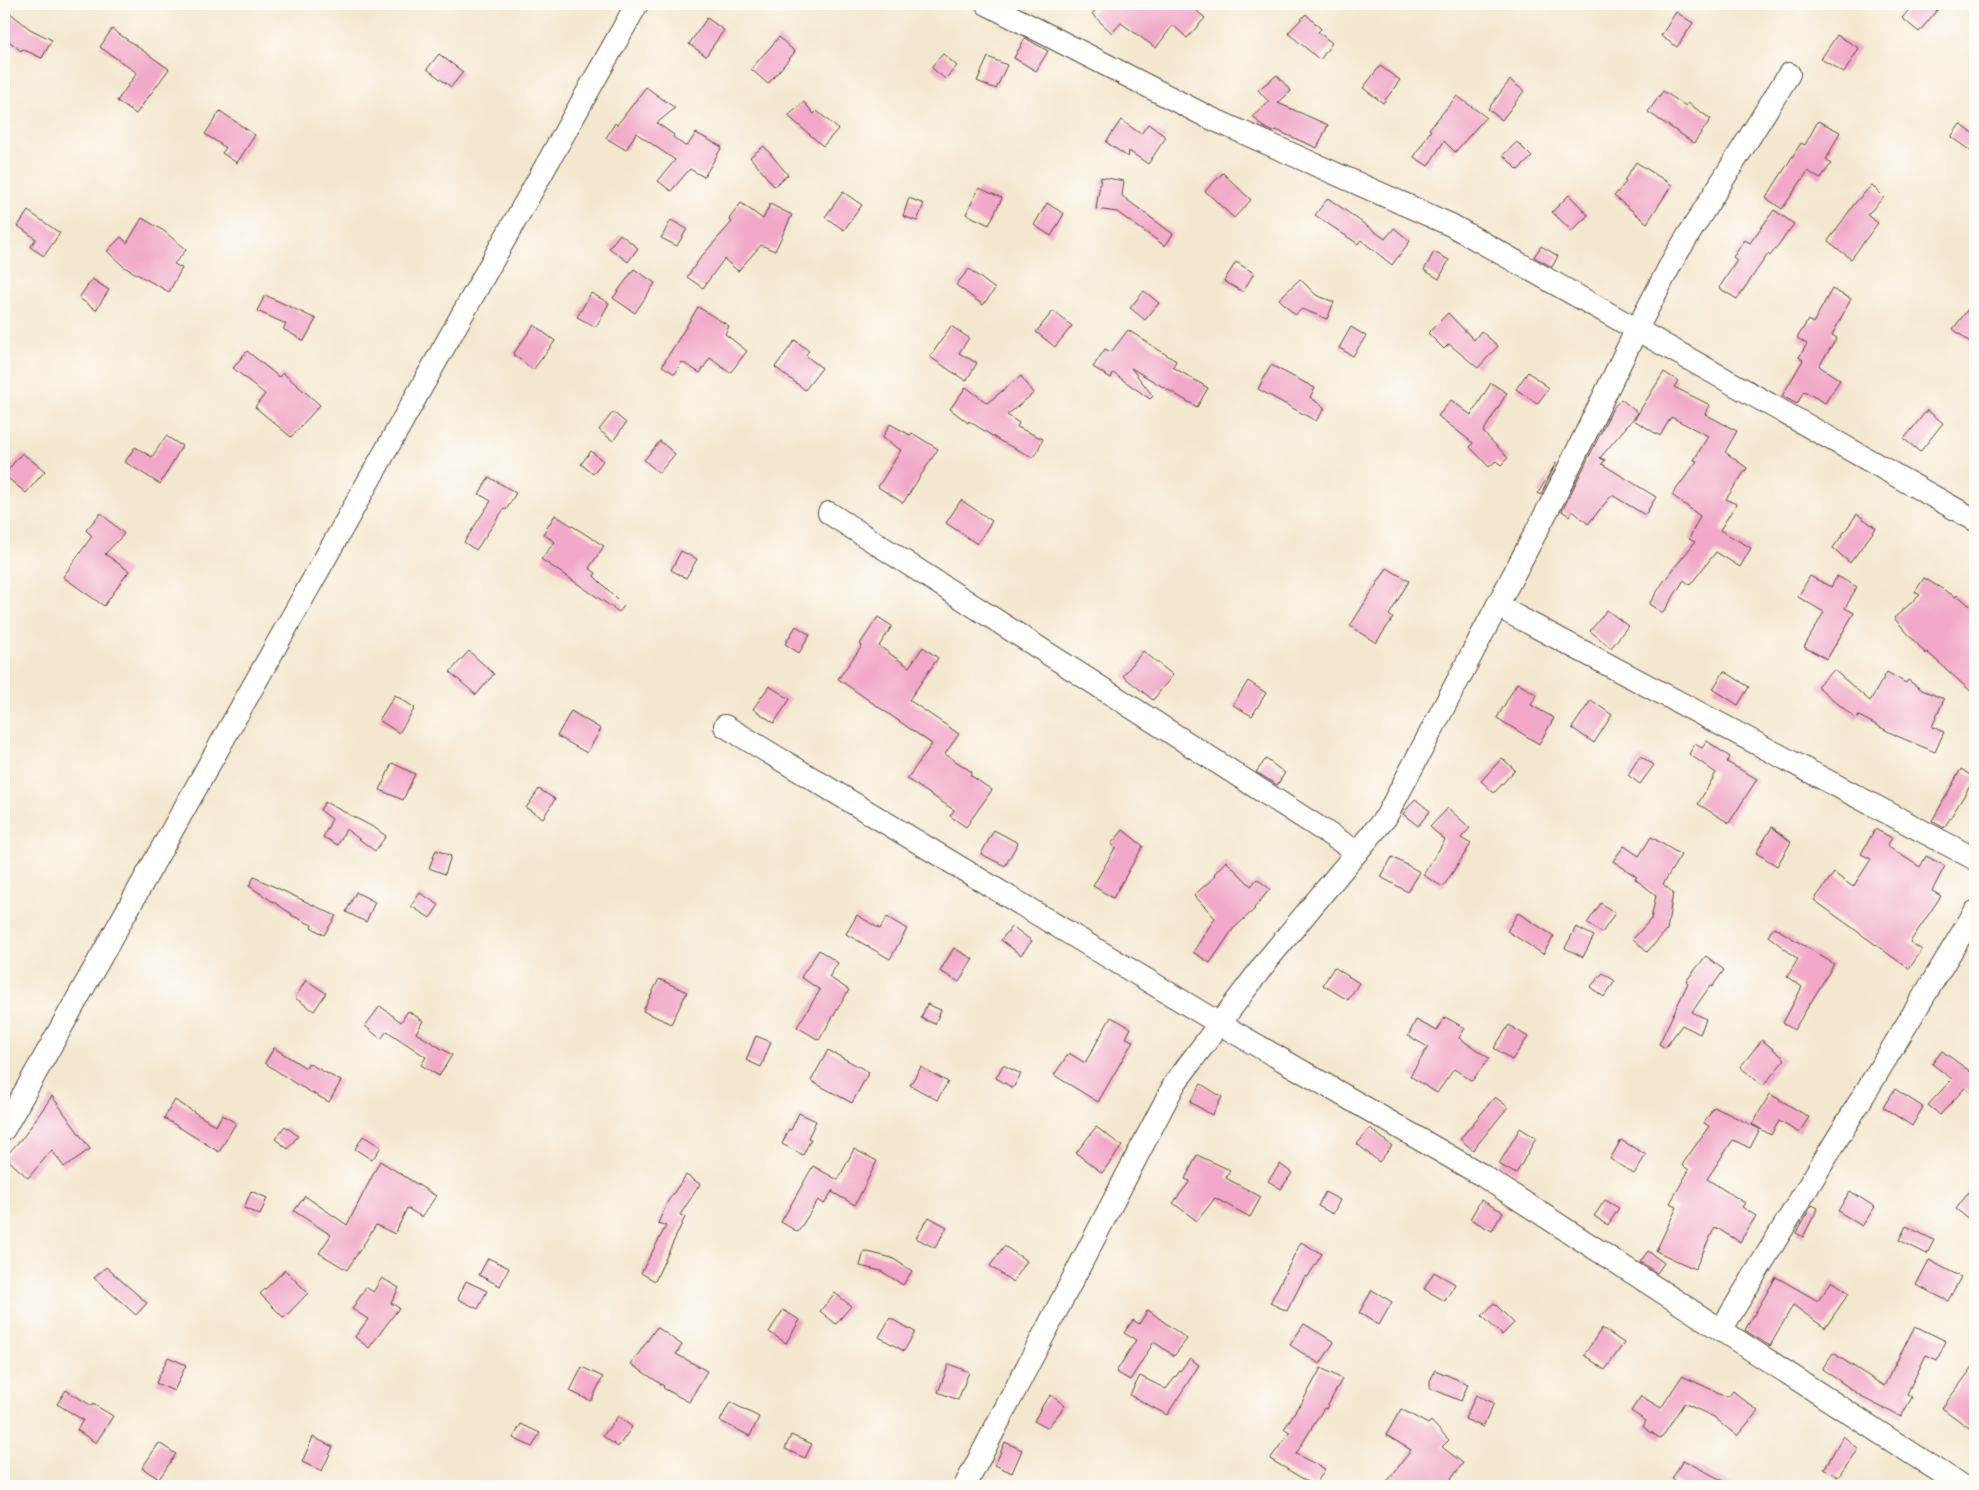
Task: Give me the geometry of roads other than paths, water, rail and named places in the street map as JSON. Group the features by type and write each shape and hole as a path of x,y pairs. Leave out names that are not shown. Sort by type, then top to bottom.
{"street":[{"path":"4,1129 636,4"},
{"path":"987,4 1208,117 1450,225 1975,520"},
{"path":"965,1486 1175,1082 1270,958 1386,817 1556,494 1674,258 1789,74"},
{"path":"829,513 1357,852"},
{"path":"1497,606 1975,859"},
{"path":"725,726 1220,1024 1480,1174 1962,1486"},
{"path":"1721,1330 1975,912"}]}
